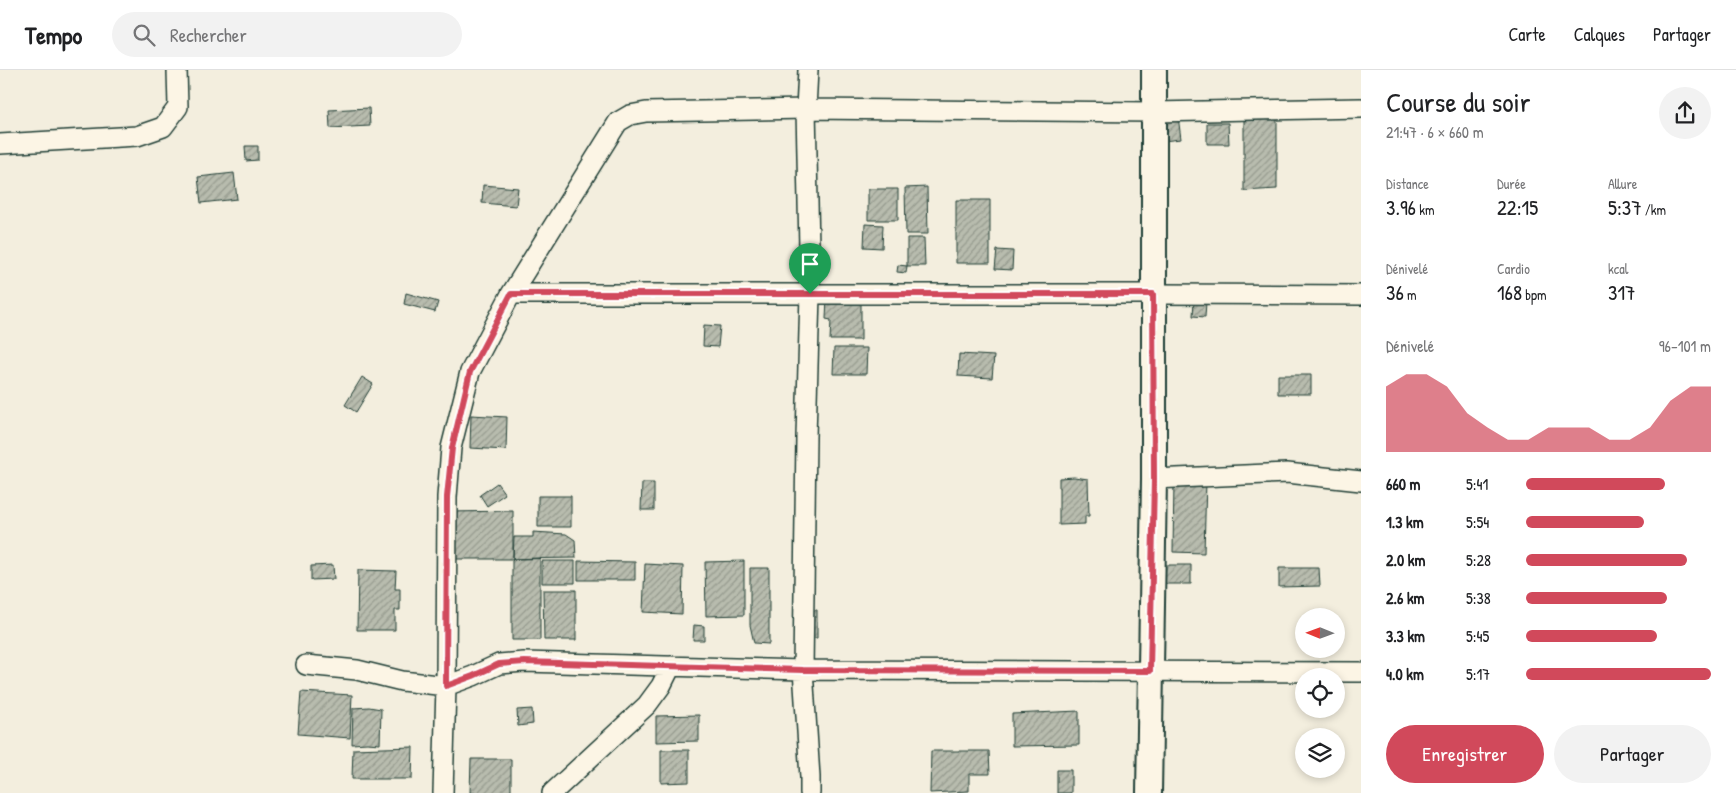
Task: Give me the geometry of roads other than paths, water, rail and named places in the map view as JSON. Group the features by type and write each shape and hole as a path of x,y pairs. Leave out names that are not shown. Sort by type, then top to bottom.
{"street":[{"path":"0,144 137,136 163,127 178,108 177,70"},
{"path":"808,70 806,109 810,294 803,670 810,793"},
{"path":"1149,793 1154,479 1154,70"},
{"path":"444,793 447,497 452,448 470,372 511,294 618,122 630,115 646,112 806,109 1154,112 1361,108"},
{"path":"511,294 1361,295"},
{"path":"1154,479 1287,473 1361,481"},
{"path":"306,665 357,670 402,681 446,686 499,664 524,662 803,670 1361,672"},
{"path":"552,793 647,706 661,686 671,666"}]}
